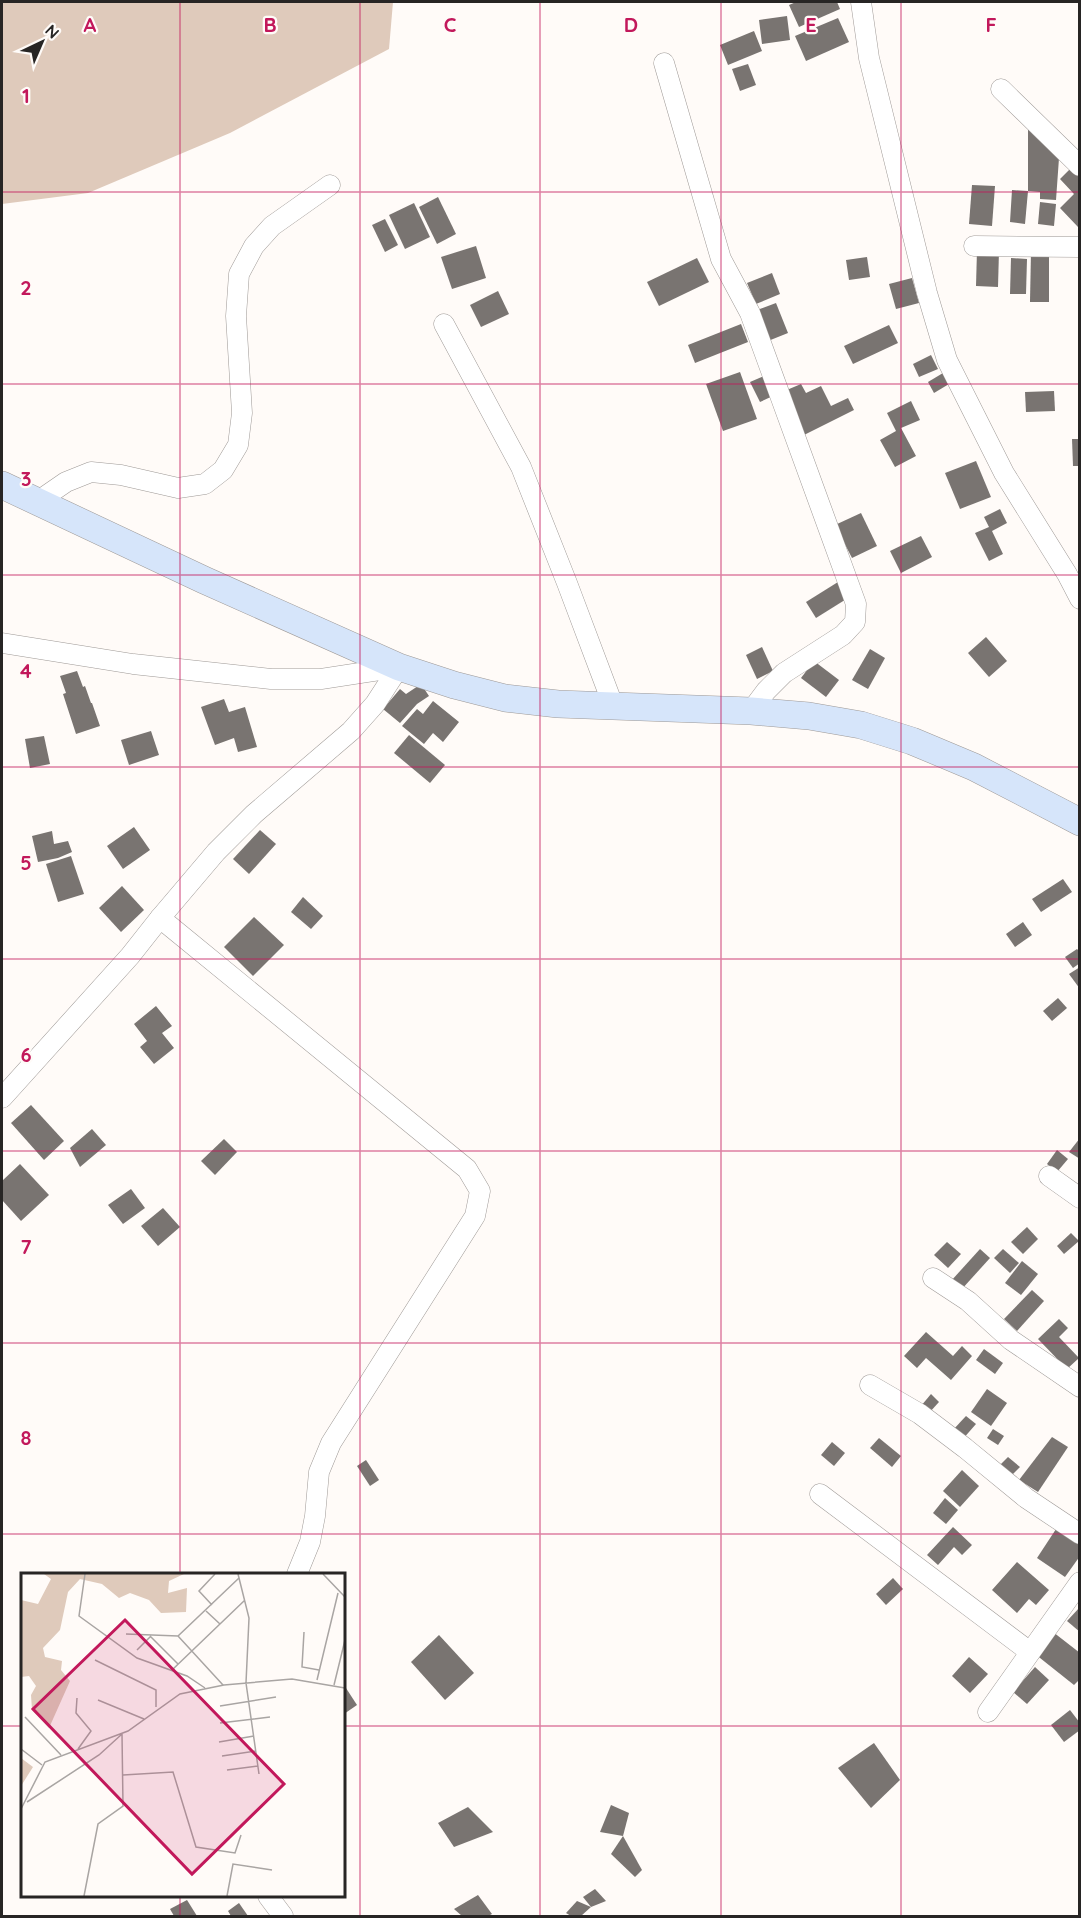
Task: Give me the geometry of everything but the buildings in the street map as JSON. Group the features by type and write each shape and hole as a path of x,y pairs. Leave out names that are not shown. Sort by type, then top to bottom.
{"street":[{"path":"861,2 872,69 924,282 947,360 1004,474 1073,574 1080,599"},
{"path":"664,63 721,259 750,313 856,604 855,622 843,635 784,673 751,711"},
{"path":"1001,89 1080,166"},
{"path":"37,502 66,482 91,472 121,475 178,488 205,484 223,470 238,445 242,413 236,316 239,274 254,246 272,226 330,185"},
{"path":"974,246 1080,247"},
{"path":"444,324 521,467 613,705"},
{"path":"2,485 399,667 454,685 505,698 558,704 751,711 809,716 861,726 912,741 974,767 1080,822"},
{"path":"2,644 133,664 271,679 321,679 399,667"},
{"path":"2,1098 124,964 216,852 254,814 351,731 375,704 399,667"},
{"path":"160,918 467,1169 480,1191 475,1216 331,1443 319,1472 310,1542 298,1573"},
{"path":"1049,1176 1080,1198"},
{"path":"933,1278 968,1301 1011,1340 1080,1387"},
{"path":"870,1384 920,1414 1026,1498 1080,1534"},
{"path":"820,1494 1030,1652"},
{"path":"988,1712 1080,1582"},
{"path":"269,1897 283,1917"}],"shaded area":[{"path":"2,2 393,2 389,49 230,133 88,193 2,204"}]}
